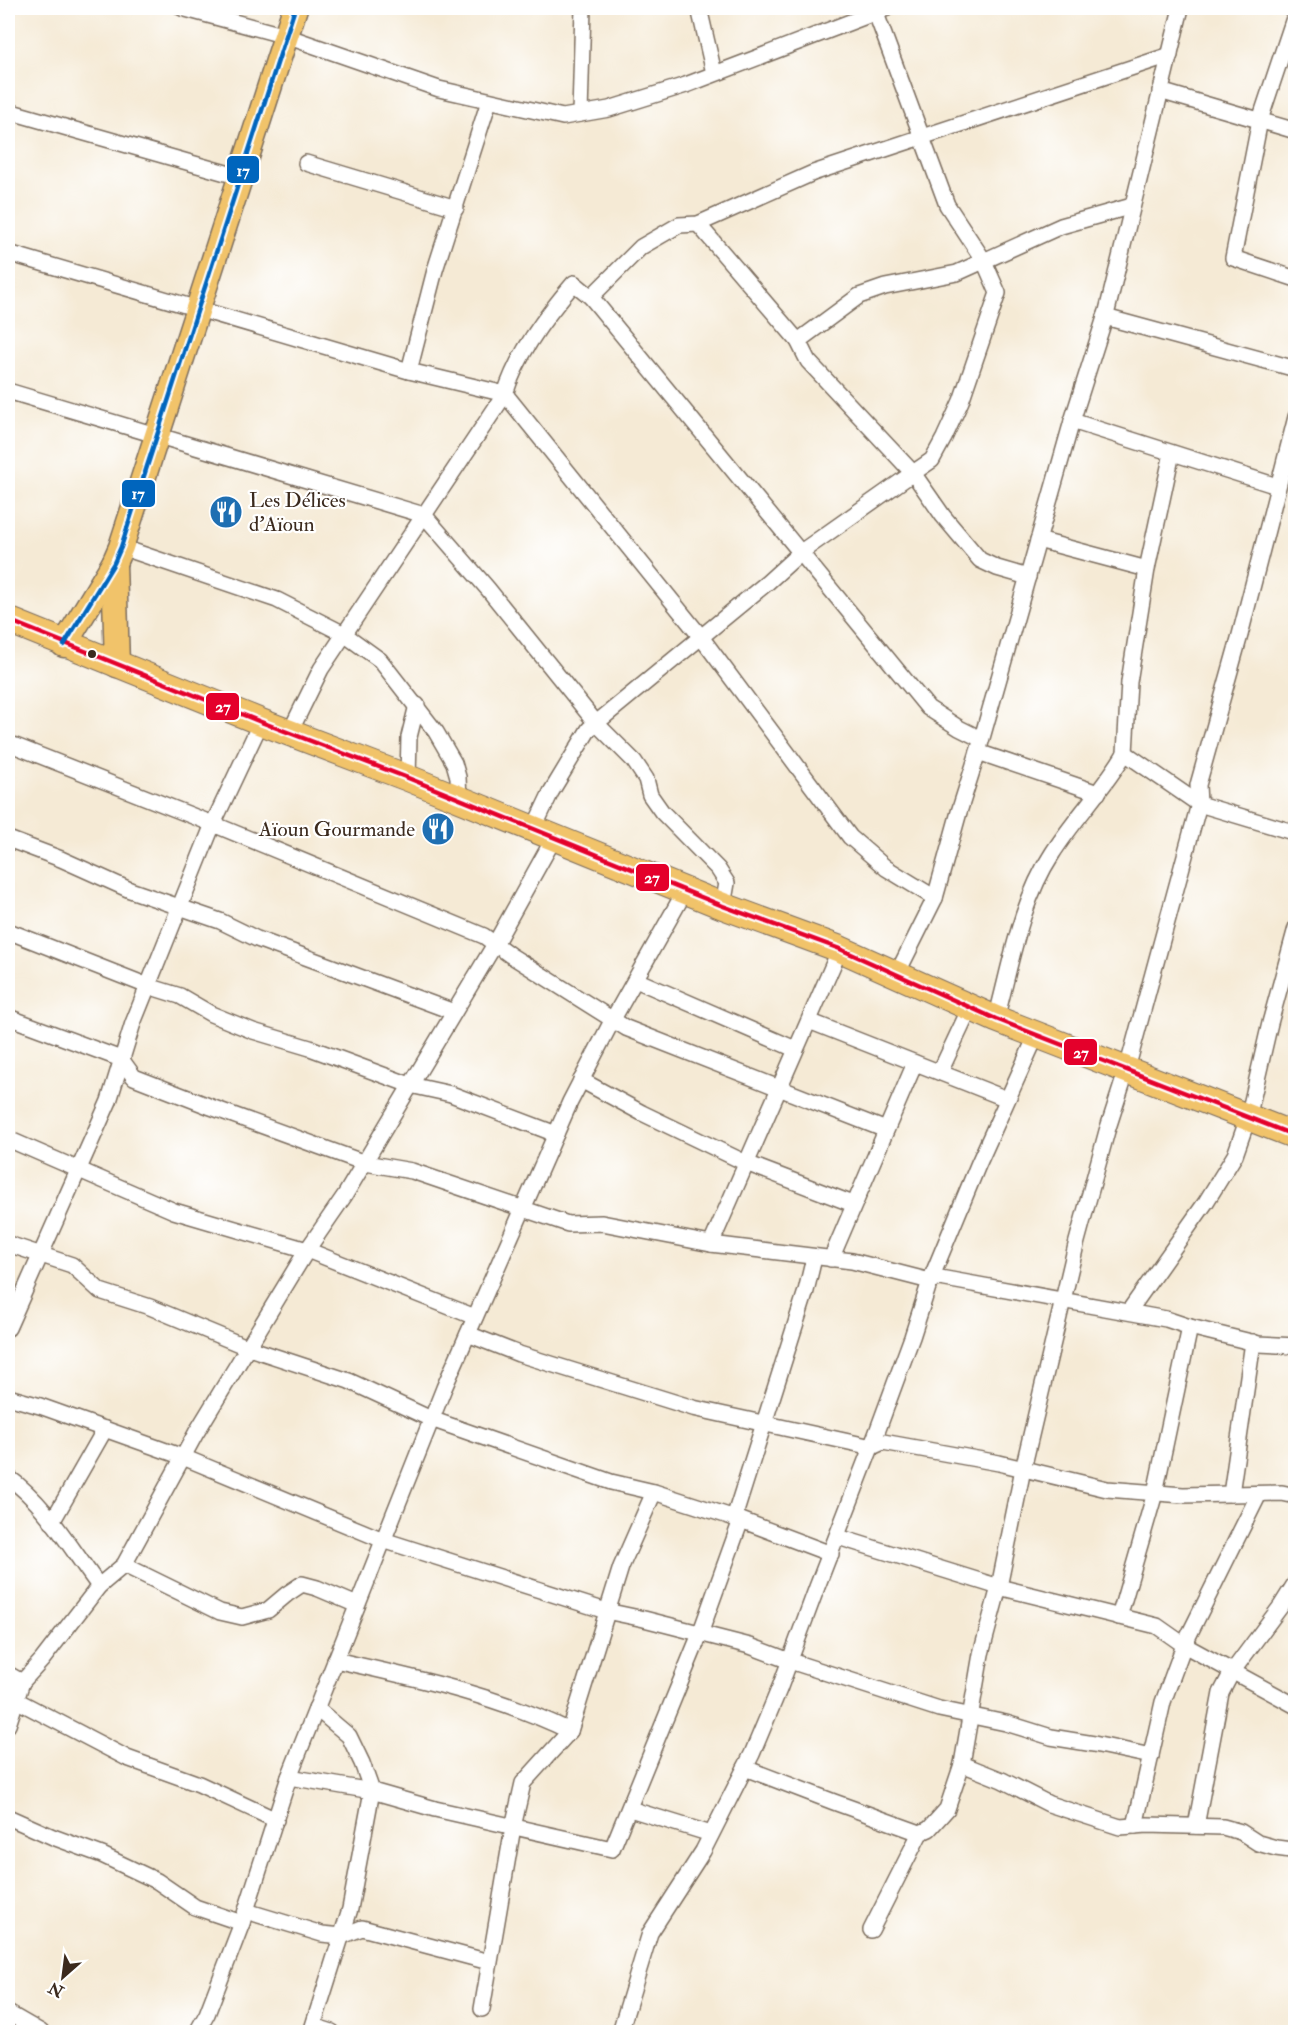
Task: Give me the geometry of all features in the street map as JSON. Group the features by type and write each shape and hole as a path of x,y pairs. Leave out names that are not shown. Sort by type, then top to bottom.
{"highway":[{"path":"8,620 64,645 408,778 685,891 840,949 996,1019 1296,1136"}],"main road":[{"path":"64,645 117,555 158,437 197,308 295,8"},
{"path":"117,555 117,665"}],"street":[{"path":"8,1725 22,1682 42,1660 99,1586 124,1565 183,1457 307,1250 345,1195 495,945 543,834 562,774 589,729 768,582 801,552 932,460 961,401 998,293 984,261 947,205 920,137 879,9 686,85 609,109 563,117 439,89 286,36 182,8"},
{"path":"580,114 582,8"},
{"path":"699,8 714,73"},
{"path":"897,974 935,897 980,745 1072,421 1105,317 1181,8"},
{"path":"1296,12 1260,120 1233,258 1296,279"},
{"path":"591,297 641,248 679,225 698,224 813,173 1170,55"},
{"path":"1161,92 1296,131"},
{"path":"410,371 435,270 489,101"},
{"path":"8,111 240,177"},
{"path":"306,163 456,208"},
{"path":"798,341 859,296 885,287 957,273 1061,226 1132,206"},
{"path":"698,224 798,341 808,361 913,473 943,516 980,560 997,568 1028,577"},
{"path":"8,253 410,371 505,394 701,637 850,837 886,868 935,897"},
{"path":"290,732 321,669 505,394 512,373 558,302 574,283 591,297 928,708 980,745 1098,793"},
{"path":"1105,317 1296,369"},
{"path":"8,391 424,515 488,589 596,723 634,762 646,779 650,795 662,812 718,869 727,883 723,906"},
{"path":"871,1930 920,1833 929,1829 947,1809 962,1764 981,1654 999,1587 1023,1469 1063,1299 1104,1142 1127,1069 1199,804 1198,785 1240,635 1296,417"},
{"path":"1072,421 1277,486"},
{"path":"996,1019 1028,900 1051,855 1113,774 1125,753 1129,682 1147,568 1172,453"},
{"path":"1038,540 1147,568"},
{"path":"117,555 277,600 344,634 380,660 436,732 454,763 458,777 459,800"},
{"path":"408,778 409,737 417,705"},
{"path":"8,1329 109,1101 121,1059 148,986 213,824 261,722"},
{"path":"8,743 213,824 484,936 626,1028 886,1130"},
{"path":"1125,753 1199,804 1296,833"},
{"path":"8,839 61,859 130,890 220,921 257,939 454,1012"},
{"path":"197,2032 207,2014 244,1917 289,1777 431,1419 581,1080 685,891"},
{"path":"1129,1311 1206,1202 1235,1155 1248,1118 1290,971 1296,928"},
{"path":"8,931 148,986 180,996 210,1014 253,1031 310,1048 410,1085 451,1094 556,1134"},
{"path":"711,1244 840,949"},
{"path":"636,980 795,1049"},
{"path":"940,1072 970,1008"},
{"path":"8,1017 121,1059 134,1077 211,1107 365,1162 412,1171 568,1224 602,1222 711,1244 852,1262 930,1281 940,1278 1063,1299 1166,1318 1190,1327 1253,1342 1296,1346"},
{"path":"808,1021 1007,1099"},
{"path":"620,2032 650,1933 703,1851 745,1768 790,1661 872,1447 930,1281 1037,1034"},
{"path":"831,1259 915,1063"},
{"path":"581,1080 642,1113 746,1163 854,1204"},
{"path":"8,1139 174,1211 307,1250 475,1317"},
{"path":"8,1244 72,1265 100,1291 150,1307 249,1348 349,1381 431,1419 611,1482 654,1492 738,1519 831,1554"},
{"path":"289,1777 372,1791 435,1809 606,1850 612,1849 700,1634 738,1519 814,1258"},
{"path":"1119,1617 1155,1493 1190,1327"},
{"path":"468,1334 519,1354 693,1408 872,1447 883,1442 1023,1469 1107,1489 1183,1496 1282,1493 1296,1496"},
{"path":"1231,1494 1253,1342"},
{"path":"8,1397 183,1457 383,1540 606,1611 750,1646 929,1706 1051,1737 1151,1756"},
{"path":"52,1522 105,1430"},
{"path":"8,1477 24,1489 52,1522 99,1586"},
{"path":"482,2009 513,1827 524,1783 570,1731 621,1567 654,1492"},
{"path":"1135,1826 1163,1702 1184,1644 1260,1494"},
{"path":"838,1537 999,1587 1157,1626 1232,1672 1296,1706"},
{"path":"124,1565 220,1612 242,1617 268,1610 302,1584 357,1605"},
{"path":"1196,1826 1221,1693 1232,1672 1296,1582"},
{"path":"335,1660 431,1682 537,1715 570,1731"},
{"path":"8,1674 22,1682"},
{"path":"16,1700 127,1758 199,1784 276,1820"},
{"path":"316,1708 349,1736 372,1791 360,1865 342,1936 313,2026 332,2032"},
{"path":"962,1764 1002,1780 1049,1804 1120,1827 1222,1827 1241,1832 1258,1843 1291,1850 1296,1848"},
{"path":"745,1768 920,1833"},
{"path":"630,1809 711,1834"},
{"path":"8,1817 102,1855 157,1881 195,1907 322,1934 342,1936 362,1928 489,1962"},
{"path":"8,2013 41,2032"}],"transit line":[{"name":"17","path":"64,645 114,563 121,547 295,8"},
{"name":"27","path":"8,620 261,722 408,778 723,906 840,949 996,1019 1296,1136"}],"place":[{"name":"Les Délices d'Aïoun","path":"226,512"},
{"name":"Aïoun Gourmande","path":"438,829"}]}
